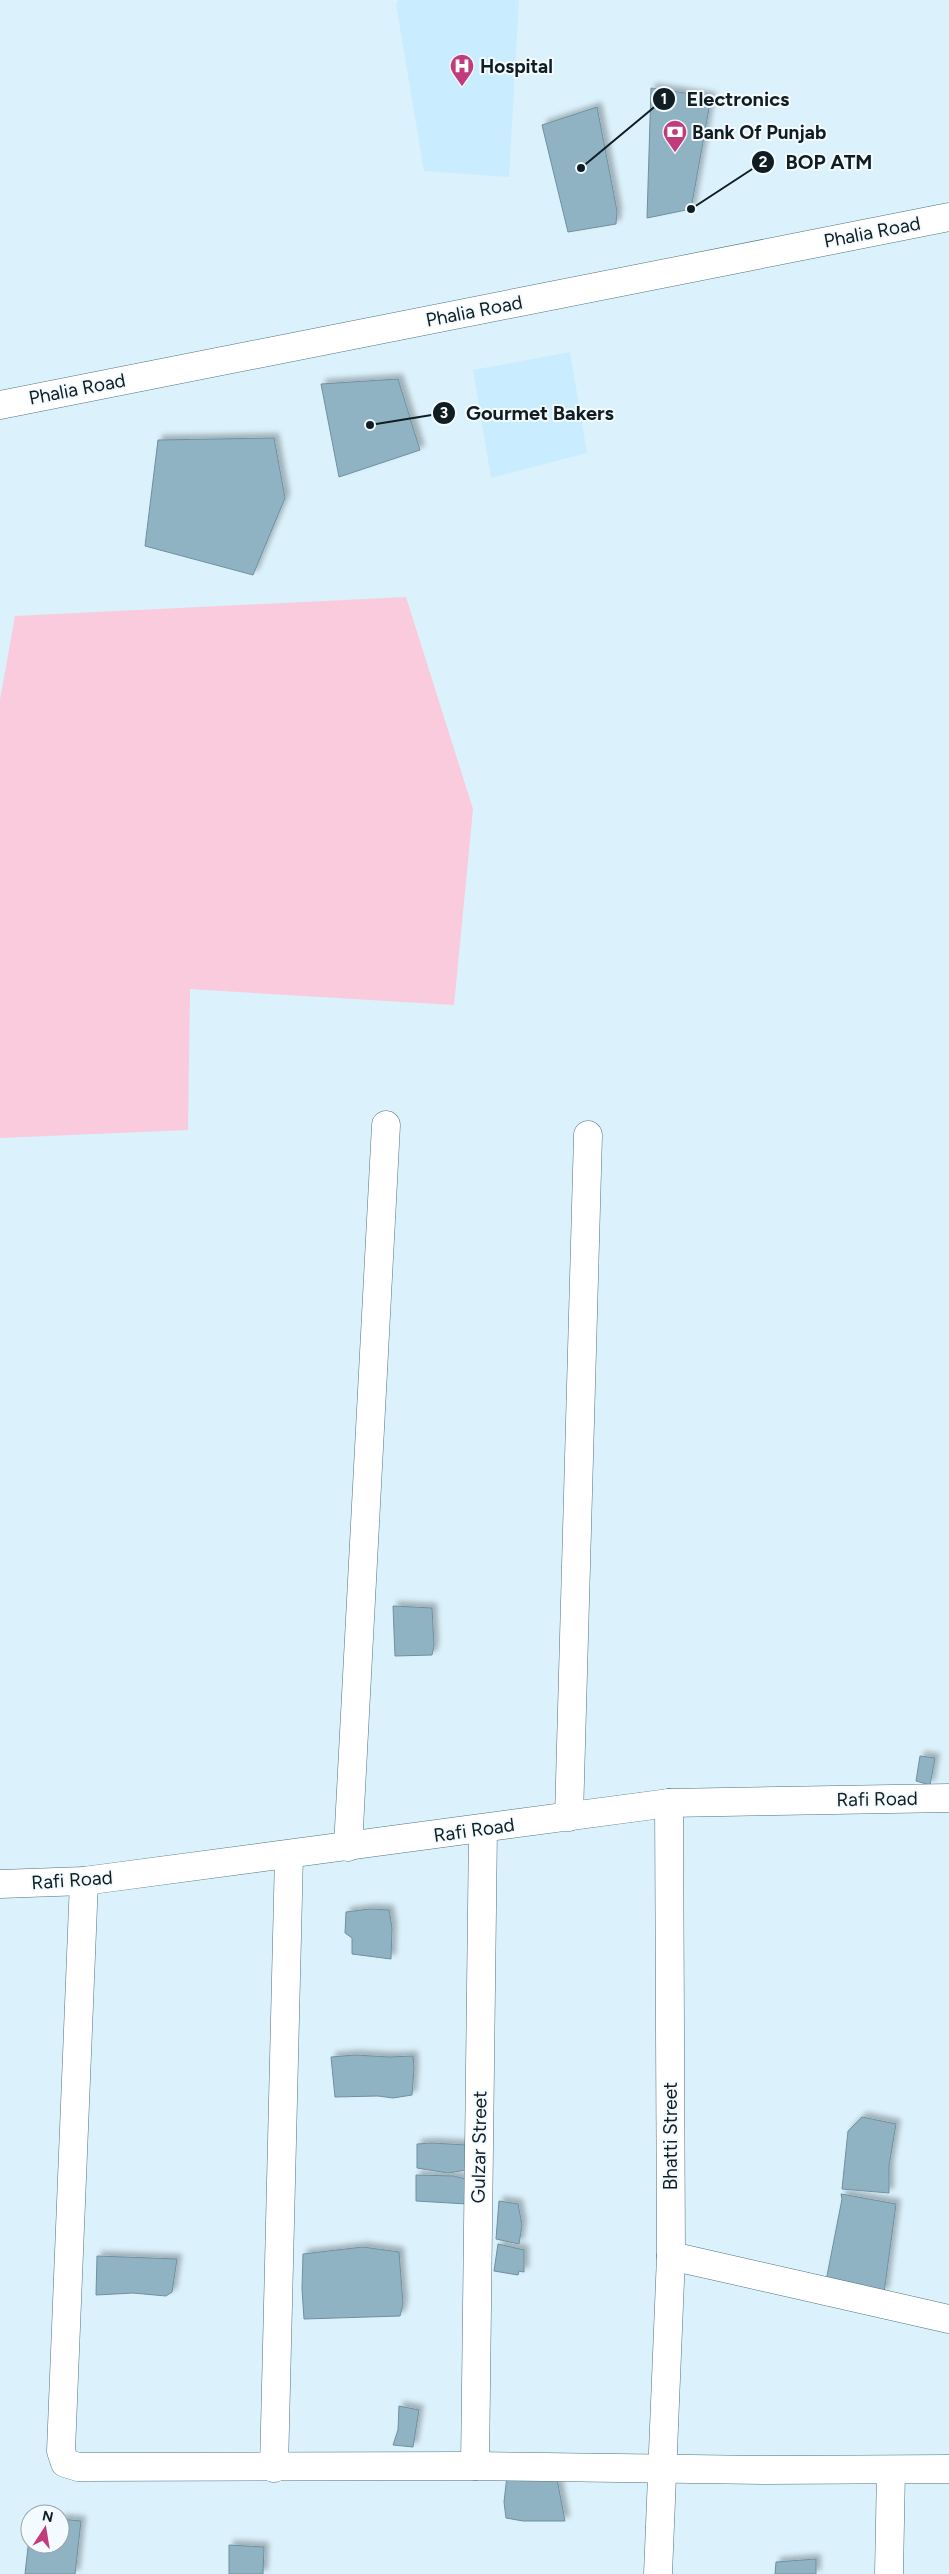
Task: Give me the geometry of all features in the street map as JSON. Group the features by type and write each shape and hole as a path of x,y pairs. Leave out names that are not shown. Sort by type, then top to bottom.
{"street":[{"name":"Phalia Road","path":"0,405 949,217"},
{"path":"348,1847 386,1126"},
{"path":"569,1817 588,1135"},
{"name":"Rafi Road","path":"0,1884 84,1881 669,1803 949,1798"},
{"name":"Bhatti Street","path":"658,2574 671,2256 669,1803"},
{"name":"Gulzar Street","path":"475,2466 484,1829"},
{"path":"274,2468 289,1855"},
{"path":"84,1881 61,2451 65,2463 78,2467 475,2466 949,2469"},
{"path":"671,2256 949,2319"},
{"path":"889,2574 891,2470"}],"shaded area":[{"name":"Hospital","path":"398,0 519,0 509,177 424,171 396,4"},
{"path":"570,352 587,453 491,478 473,370"},
{"path":"406,597 473,809 454,1005 190,989 188,1130 0,1138 0,700 15,616"}],"building":[{"name":"Bank Of Punjab","path":"651,88 711,97 691,209 647,218"},
{"path":"597,107 617,211 616,224 568,232 542,125"},
{"path":"398,379 420,450 339,477 321,384"},
{"path":"274,438 285,498 253,575 145,546 158,440"},
{"path":"393,1606 432,1608 434,1646 432,1655 395,1656"},
{"path":"920,1756 935,1758 930,1785 916,1781"},
{"path":"370,1909 389,1910 392,1928 391,1959 352,1954 352,1938 345,1933 346,1912"},
{"path":"355,2055 413,2056 412,2095 393,2098 378,2096 335,2097 331,2057"},
{"path":"862,2117 896,2124 889,2166 889,2193 842,2189 848,2131"},
{"path":"417,2144 466,2145 466,2170 448,2173 417,2168"},
{"path":"416,2175 454,2176 469,2180 467,2204 416,2201"},
{"path":"841,2194 896,2204 884,2293 826,2281 842,2199"},
{"path":"499,2201 518,2204 522,2225 519,2244 496,2239"},
{"path":"498,2244 524,2250 524,2272 519,2271 518,2275 494,2271"},
{"path":"363,2247 399,2252 403,2304 400,2316 304,2319 302,2289 303,2254"},
{"path":"97,2256 177,2259 172,2292 166,2296 133,2293 96,2295"},
{"path":"399,2406 419,2410 413,2447 393,2445 398,2430"},
{"path":"556,2474 565,2521 523,2521 506,2518 504,2502 507,2476"},
{"path":"70,2520 81,2521 75,2574 25,2574 27,2554 70,2554"},
{"path":"229,2545 264,2547 263,2574 229,2574"},
{"path":"816,2559 816,2574 775,2574 776,2562"}],"place":[{"name":"Hospital","path":"462,87"},
{"name":"Bank Of Punjab","path":"675,153"},
{"name":"Electronics","path":"581,168"},
{"name":"BOP ATM","path":"691,209"},
{"name":"Gourmet Bakers","path":"370,425"}]}
